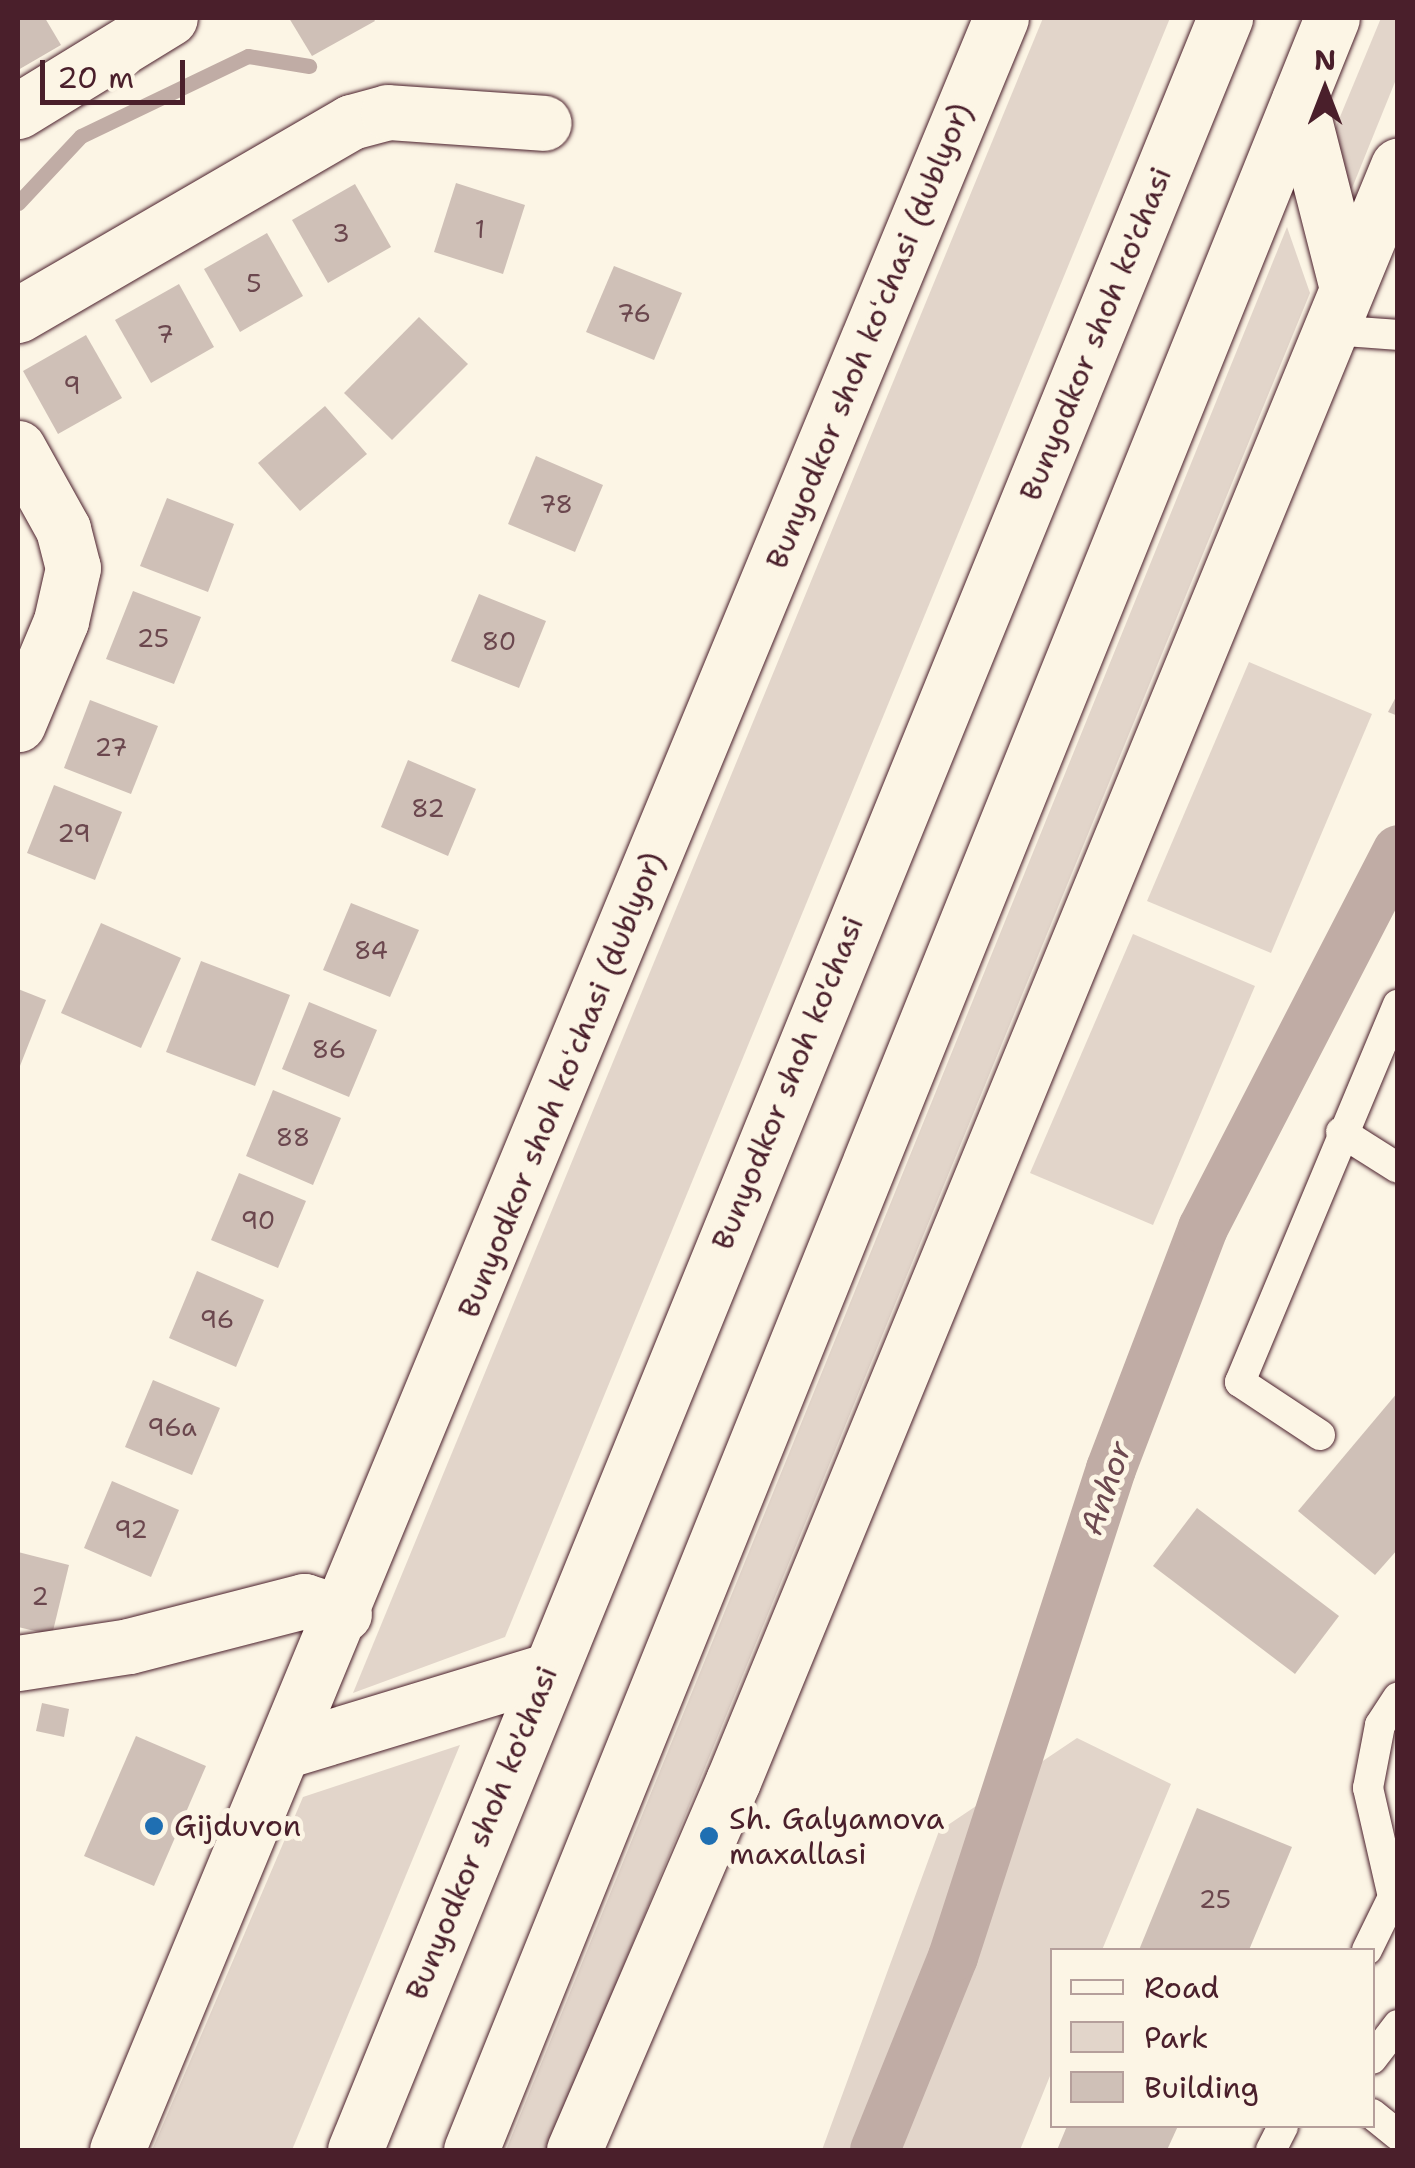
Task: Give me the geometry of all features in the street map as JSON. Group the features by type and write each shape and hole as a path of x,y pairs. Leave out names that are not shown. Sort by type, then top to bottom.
{"street":[{"path":"18,112 170,18"},
{"name":"Bunyodkor shoh koʻchasi (dublyor)","path":"116,2150 344,1614 1000,18"},
{"name":"Bunyodkor shoh ko'chasi","path":"356,2150 546,1670 1226,18"},
{"path":"471,2150 1332,18"},
{"path":"1298,100 1339,308"},
{"path":"18,316 351,122 388,112 544,123"},
{"path":"574,2150 733,1781 1398,166"},
{"path":"18,448 63,529 73,568 61,620 18,724"},
{"path":"18,1664 130,1646 304,1601 344,1614"},
{"path":"287,1750 546,1670"}],"lane":[{"path":"1339,308 1398,335"},
{"path":"1320,1435 1240,1382 1341,1132 1398,1005"},
{"path":"1341,1132 1398,1168"},
{"path":"1368,1948 1392,1897 1368,1788 1380,1726 1398,1697"},
{"path":"1375,2055 1398,2025"},
{"path":"1375,2116 1398,2135"}],"green space":[{"path":"1043,18 1170,18 505,1637 353,1693"},
{"path":"1381,18 1397,18 1397,77 1344,208 1330,141"},
{"path":"1287,227 1310,293 548,2150 506,2150"},
{"path":"1249,662 1372,714 1271,953 1147,901"},
{"path":"1133,934 1255,986 1153,1225 1030,1173"},
{"path":"1077,1738 1171,1784 1103,1948 1050,1948 1050,2076 1020,2150 822,2150 939,1831"},
{"path":"460,1745 292,2150 152,2150 303,1797"}],"building":[{"path":"18,18 45,18 61,45 18,70"},
{"path":"289,18 373,18 375,21 312,56"},
{"path":"456,183 525,205 503,274 434,252"},
{"path":"355,184 391,247 328,283 292,220"},
{"path":"267,233 303,296 240,332 204,269"},
{"path":"614,266 682,293 654,360 586,332"},
{"path":"179,284 214,347 151,383 115,320"},
{"path":"419,317 468,364 392,440 344,393"},
{"path":"86,335 122,398 58,434 23,371"},
{"path":"325,406 367,454 300,511 258,463"},
{"path":"536,456 603,485 575,552 508,524"},
{"path":"167,498 234,524 208,592 140,566"},
{"path":"133,591 201,617 174,684 106,659"},
{"path":"479,594 546,621 519,688 451,661"},
{"path":"1398,693 1398,716 1388,712"},
{"path":"90,700 158,726 131,794 64,768"},
{"path":"408,760 476,789 448,856 381,827"},
{"path":"54,785 122,812 95,880 27,853"},
{"path":"351,903 419,930 390,997 323,970"},
{"path":"101,923 181,958 141,1048 61,1013"},
{"path":"201,961 290,995 255,1086 166,1052"},
{"path":"18,989 46,1000 18,1071"},
{"path":"309,1002 377,1030 349,1097 282,1069"},
{"path":"273,1090 341,1118 313,1185 246,1156"},
{"path":"239,1173 306,1201 278,1268 211,1240"},
{"path":"197,1271 264,1300 236,1367 169,1338"},
{"path":"153,1380 220,1408 192,1475 125,1447"},
{"path":"1398,1392 1398,1549 1375,1575 1298,1511"},
{"path":"112,1481 179,1510 151,1577 84,1548"},
{"path":"1197,1508 1339,1616 1295,1674 1153,1566"},
{"path":"18,1552 69,1565 52,1635 18,1627"},
{"path":"42,1703 69,1709 64,1737 36,1731"},
{"path":"136,1736 206,1766 154,1886 84,1856"},
{"path":"1197,1808 1292,1847 1250,1948 1140,1948"},
{"path":"1066,2128 1177,2128 1167,2150 1057,2150"}],"waterway":[{"path":"18,203 81,136 248,56 309,66"},
{"name":"Anhor","path":"875,2150 953,1957 1111,1469 1203,1228 1398,850"}],"place":[{"name":"Gijduvon","path":"154,1826"},
{"name":"Sh. Galyamova maxallasi","path":"709,1836"}]}
